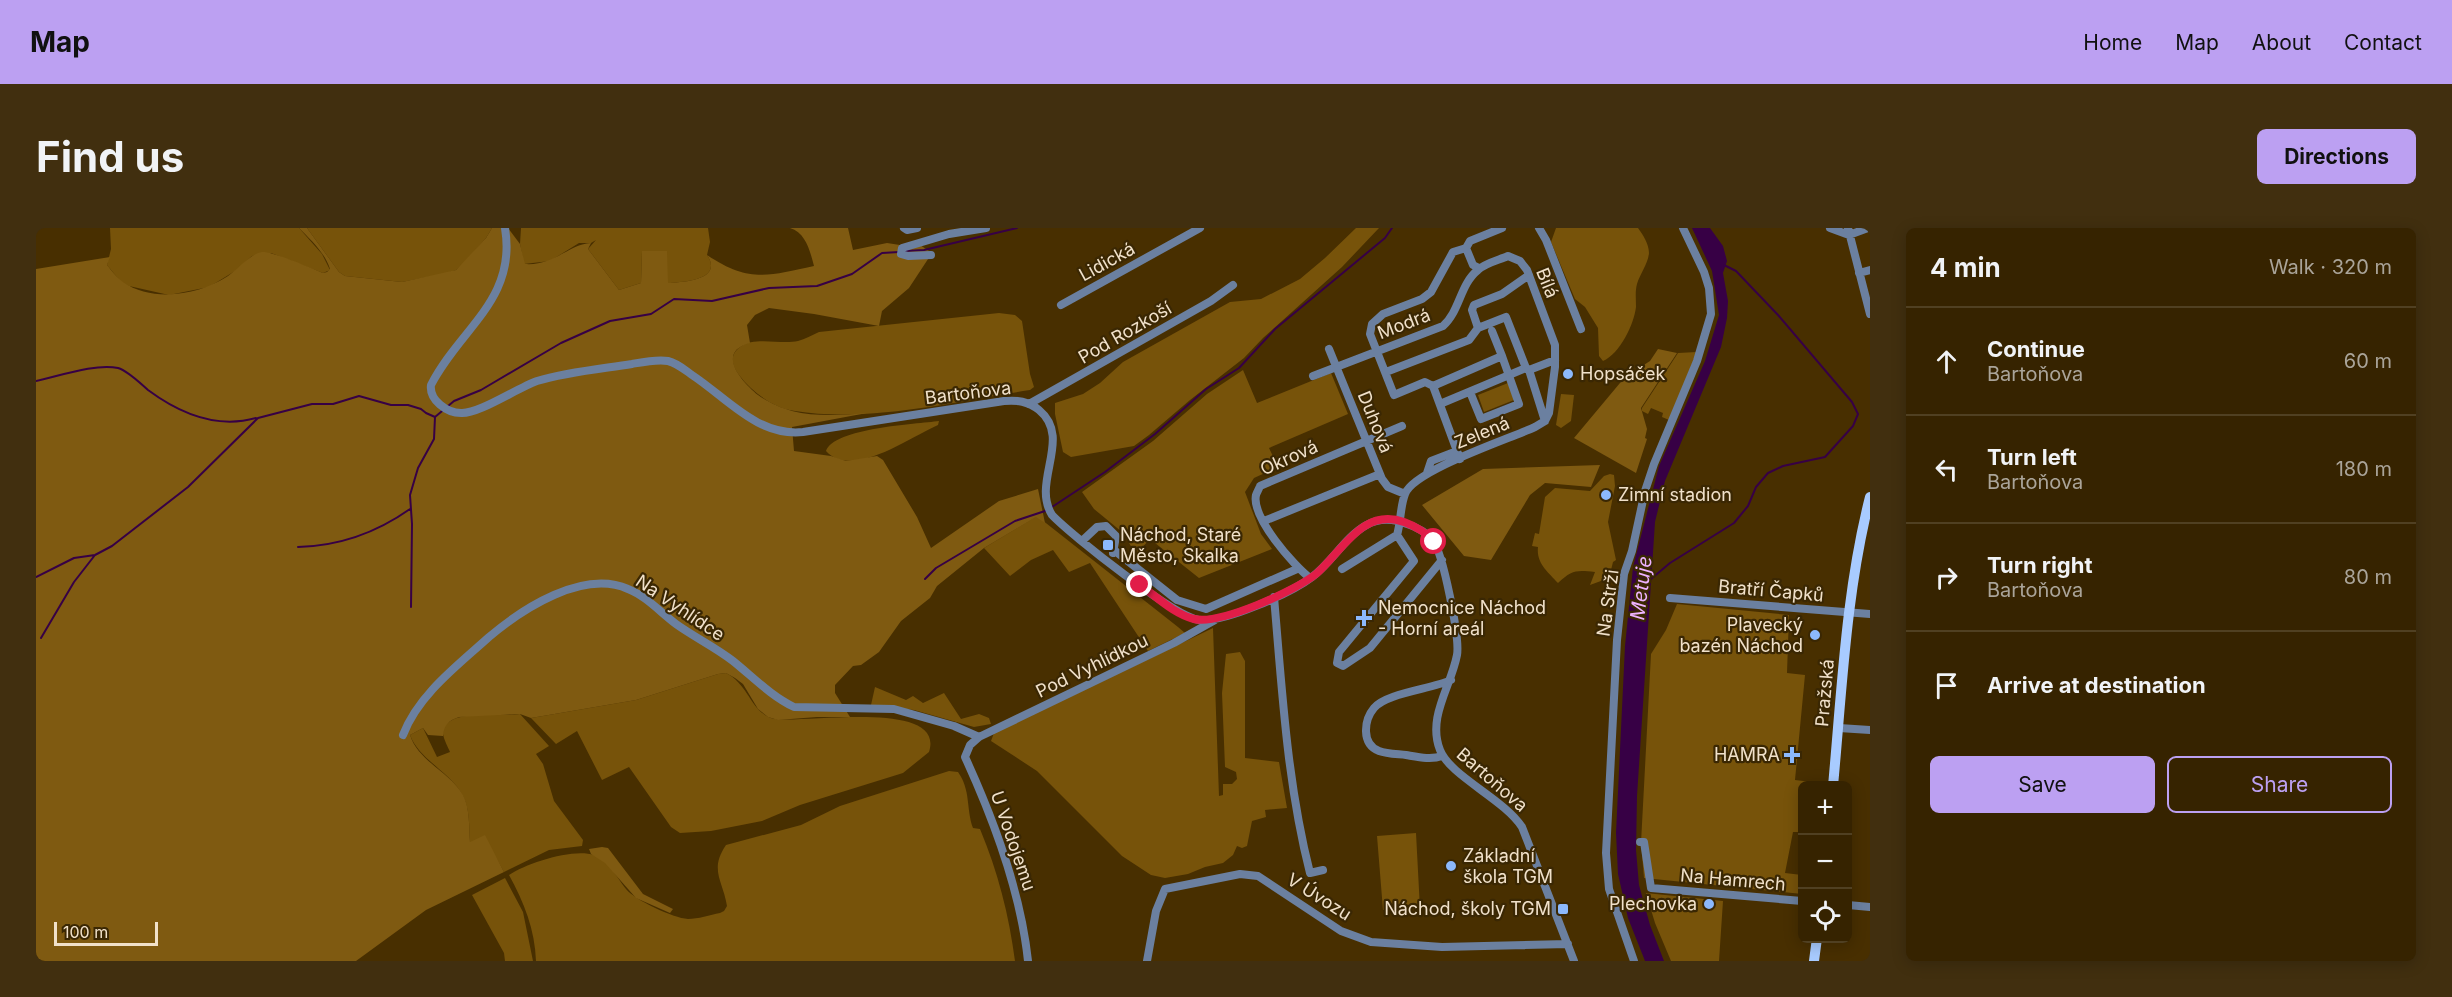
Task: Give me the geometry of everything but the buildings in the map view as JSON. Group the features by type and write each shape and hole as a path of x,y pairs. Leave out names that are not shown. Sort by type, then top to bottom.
{"main road":[{"name":"Pražská","path":"1834,781 1850,613 1862,530 1870,497"},
{"path":"1814,961 1816,943"}],"street":[{"name":"Bartoňova","path":"505,228 507,256 501,283 431,385 432,394 443,407 454,412 465,413 520,387 543,379 664,361 677,365 703,382 762,426 784,433 1004,401 1029,404 1043,414 1053,431 1053,446 1045,493 1047,505 1058,521 1180,613 1195,619 1216,620"},
{"path":"904,228 907,230 917,228"},
{"path":"931,255 901,254 902,248 949,234 986,228"},
{"name":"Lidická","path":"1061,305 1200,228"},
{"path":"1458,455 1433,386 1425,382 1394,394 1370,334 1372,324 1383,314 1422,299 1431,292 1453,252 1466,248 1470,241 1502,228"},
{"path":"1539,228 1546,240 1581,329"},
{"name":"Na Strži","path":"1634,961 1609,889 1606,853 1617,640 1624,574 1632,550 1645,491 1700,353 1711,314 1704,272 1683,228"},
{"path":"1830,228 1848,231 1868,228"},
{"path":"1848,231 1870,314"},
{"path":"1466,248 1473,265 1479,268"},
{"name":"Bílá","path":"1479,268 1508,256 1520,261 1529,275 1555,345 1555,360"},
{"name":"Modrá","path":"1312,376 1443,326 1450,320 1469,279 1479,268"},
{"path":"1859,273 1870,270"},
{"path":"1478,328 1472,310 1474,305 1502,294 1529,275"},
{"name":"Pod Rozkoší","path":"1029,404 1211,301 1233,285"},
{"path":"1386,372 1469,340 1478,328 1506,317 1528,369 1545,421"},
{"path":"1470,392 1481,419 1519,404 1492,332"},
{"name":"Duhová","path":"1329,349 1380,474 1388,487 1405,494"},
{"path":"1433,386 1502,356"},
{"path":"1440,404 1509,375 1555,360 1549,413 1545,421"},
{"name":"Zelená","path":"1405,494 1414,481 1458,455 1535,427 1545,421"},
{"path":"1366,441 1402,426"},
{"name":"Okrová","path":"1310,578 1297,569 1276,542 1264,521 1256,501 1256,494 1260,486 1366,441"},
{"path":"1264,521 1380,474"},
{"path":"1405,494 1399,538 1414,561 1339,652 1337,663 1343,666 1374,644 1442,560"},
{"path":"1216,620 1274,597 1310,578 1343,543 1361,528 1382,520 1401,521"},
{"name":"Bartoňova","path":"1401,521 1431,538 1439,549 1442,560 1457,646 1451,680 1436,720 1436,739 1442,756 1520,823 1531,845 1574,961"},
{"path":"1082,541 1097,527 1106,526 1116,536 1117,553 1177,600 1206,609 1297,569"},
{"path":"1342,569 1399,538"},
{"path":"1107,560 1117,553"},
{"name":"Na Vyhlídce","path":"403,735 409,718 418,705 466,657 511,618 566,590 600,583 629,589 676,624 732,660 781,700 794,707 894,710 954,726 979,737"},
{"path":"1274,597 1287,735 1300,832 1310,873 1323,870"},
{"name":"Bratří Čapků","path":"1670,598 1870,614"},
{"name":"Pod Vyhlídkou","path":"979,737 1174,644 1216,620"},
{"name":"Bartoňova","path":"1442,756 1433,758 1377,751 1367,740 1367,720 1375,706 1400,694 1436,687 1451,680"},
{"path":"1839,728 1870,730"},
{"name":"U Vodojemu","path":"979,737 970,745 965,757 993,828 1018,903 1028,961"},
{"name":"Na Hamrech","path":"1640,842 1644,842 1651,888 1798,901"},
{"name":"V Úvozu","path":"1147,961 1156,911 1165,889 1240,874 1258,876 1341,931 1371,942 1442,947 1568,944"},
{"path":"1852,905 1870,907"}],"shaded area":[{"path":"110,228 299,228 322,254 330,270 323,273 271,253 252,256 235,271 209,287 169,295 129,286 120,281 107,265 111,249"},
{"path":"299,228 307,228 339,272 345,276 402,282 456,270 486,238 492,228 508,228 520,244 525,264 544,262 575,247 591,243 588,249 619,290 641,283 642,251 667,251 668,283 691,280 706,275 711,263 707,255 735,270 759,275 814,266 804,238 790,228 848,228 853,250 887,243 913,247 920,245 932,253 909,288 882,311 879,326 769,308 755,315 747,325 750,343 740,347 734,353 735,368 745,383 758,395 783,408 820,415 867,413 792,427 794,451 831,456 846,461 877,456 883,460 917,517 931,548 999,501 1038,489 1045,523 1036,517 984,548 937,586 930,598 901,621 879,652 861,665 853,666 835,685 835,693 850,717 778,720 768,717 758,709 743,684 726,673 636,700 531,718 520,714 459,717 447,724 443,736 428,735 423,728 410,735 420,752 463,795 468,812 470,842 485,835 504,872 426,910 356,961 36,961 36,269 110,257 107,265 123,282 148,293 162,294 190,292 216,283 262,252 283,257 323,273 327,272 330,269 325,258"},
{"path":"307,228 492,228 486,238 456,270 402,282 345,276 339,272"},
{"path":"521,228 708,228 710,242 707,255 711,263 710,270 700,278 668,283 642,252 641,283 619,290 588,249 596,240 591,243 579,243 550,261 524,264 520,244"},
{"path":"1356,228 1379,228 1342,267 1244,358 1149,435 1134,446 1071,457 1063,452 1055,403 1083,394 1100,383 1123,362 1230,302 1261,299 1300,279"},
{"path":"1556,228 1638,228 1647,243 1649,253 1637,284 1636,307 1632,322 1615,352 1603,361 1599,356 1598,328 1585,307 1575,299 1551,242"},
{"path":"999,313 1015,315 1022,321 1034,387 1030,390 882,413 823,414 795,411 771,403 750,387 733,364 734,353 740,347 753,342 791,342 819,332"},
{"path":"1658,349 1677,353 1641,408 1647,429 1645,438 1647,439 1636,473 1574,438 1625,377 1650,361"},
{"path":"1697,352 1669,420 1662,417 1663,413 1651,408 1648,414 1642,411 1678,353"},
{"path":"1243,370 1257,403 1331,373 1348,414 1269,448 1278,467 1254,478 1245,492 1261,534 1272,549 1199,578 1150,539 1136,554 1122,532 1094,509 1082,492 1153,441 1207,394"},
{"path":"1508,383 1514,400 1484,412 1478,395"},
{"path":"1561,394 1574,395 1571,421 1561,428 1556,425"},
{"path":"939,421 938,425 865,459 851,461 837,459 826,451 832,443 859,432"},
{"path":"1600,465 1591,487 1545,483 1530,495 1491,560 1464,556 1422,505 1483,469"},
{"path":"1614,475 1615,486 1608,522 1616,560 1613,562 1609,578 1590,585 1595,572 1579,571 1571,573 1558,583 1541,563 1538,547 1532,546 1535,533 1539,534 1545,497 1555,488 1590,491 1604,476"},
{"path":"1037,516 1185,633 1148,651 1090,563 1069,572 1053,550 1031,560 1010,576 984,548"},
{"path":"1677,604 1789,615 1787,673 1805,675 1795,780 1803,781 1798,781 1798,832 1793,832 1785,873 1798,875 1798,894 1644,878 1641,843 1651,654 1666,630"},
{"path":"1213,628 1219,796 1223,795 1223,784 1232,784 1237,779 1236,772 1225,767 1222,693 1226,654 1240,652 1245,661 1245,758 1279,762 1287,808 1265,810 1266,817 1252,821 1247,846 1242,848 1237,846 1233,855 1223,863 1188,874 1165,878 1151,875 1122,856 1037,771 991,741 994,733"},
{"path":"726,673 740,684 758,709 771,718 892,719 915,724 928,735 929,752 903,773 800,805 762,821 711,831 680,833 671,827 629,767 602,780 577,731 556,744 531,718 636,700"},
{"path":"875,687 906,700 913,696 923,703 944,693 961,719 979,714 989,718 991,724 974,727 914,710 871,705"},
{"path":"520,714 549,746 536,754 543,764 554,801 583,840 582,846 549,850 504,872 494,854 470,843 468,813 463,796 451,780 421,752 410,735 423,728 437,757 450,752 443,734 445,726 452,720 475,715"},
{"path":"949,771 958,772 962,779 967,793 973,828 980,829 992,861 1010,927 1015,961 536,961 528,917 509,875 517,870 563,855 585,853 594,855 608,865 626,889 646,903 681,918 704,917 720,913 727,906 718,869 718,862 726,845 801,825 840,806"},
{"path":"1416,833 1420,909 1383,910 1377,836"},
{"path":"608,848 643,894 673,909 670,913 636,898 605,863 591,854 589,849"},
{"path":"505,878 523,912 533,961 505,961 504,953 472,895"},
{"path":"1646,893 1723,901 1719,961 1671,961 1655,923"}],"water":[{"name":"Metuje","path":"1692,228 1710,228 1723,246 1727,261 1723,273 1728,301 1727,318 1721,347 1665,481 1655,522 1637,796 1636,850 1639,885 1650,925 1664,961 1645,961 1628,918 1618,874 1616,833 1625,646 1633,567 1659,466 1705,361 1719,315 1712,271"}],"waterway":[{"path":"905,251 924,250 1017,228"},
{"path":"1052,507 1105,472 1155,434 1206,389 1239,368 1275,329 1385,238 1392,228"},
{"path":"36,577 74,558 95,555 112,546 188,487 258,418 312,404 333,404 359,396 391,405 408,405 435,417 454,401 481,390 561,343 610,321 651,314 674,299 712,301 769,288 817,286 852,274 882,253 899,252"},
{"name":"Metuje","path":"1651,579 1670,563 1734,523 1748,506 1756,487 1768,473 1783,466 1825,457 1853,426 1858,414 1852,402 1778,315 1736,271 1724,265"},
{"path":"36,381 99,367 118,368 130,374 148,390 172,406 199,417 227,422 256,418"},
{"path":"411,607 410,495 418,468 434,439 435,417"},
{"path":"298,547 328,544 357,537 384,525 410,509"},
{"path":"925,579 936,568 1015,521 1048,510"},
{"path":"41,638 74,582 95,555"}],"place":[{"name":"Hopsáček","path":"1568,374"},
{"name":"Zimní stadion","path":"1606,495"},
{"name":"Náchod, Staré Město, Skalka","path":"1108,545"},
{"name":"Nemocnice Náchod - Horní areál","path":"1364,618"},
{"name":"Plavecký bazén Náchod","path":"1815,635"},
{"name":"HAMRA","path":"1792,755"},
{"name":"Základní škola TGM","path":"1451,866"},
{"name":"Plechovka","path":"1709,904"},
{"name":"Náchod, školy TGM","path":"1563,909"}],"route":[{"path":"1140,585 1187,616 1199,620 1216,620 1304,583 1319,571 1343,543 1361,528 1374,522 1386,519 1401,521 1415,527 1434,542"}]}
